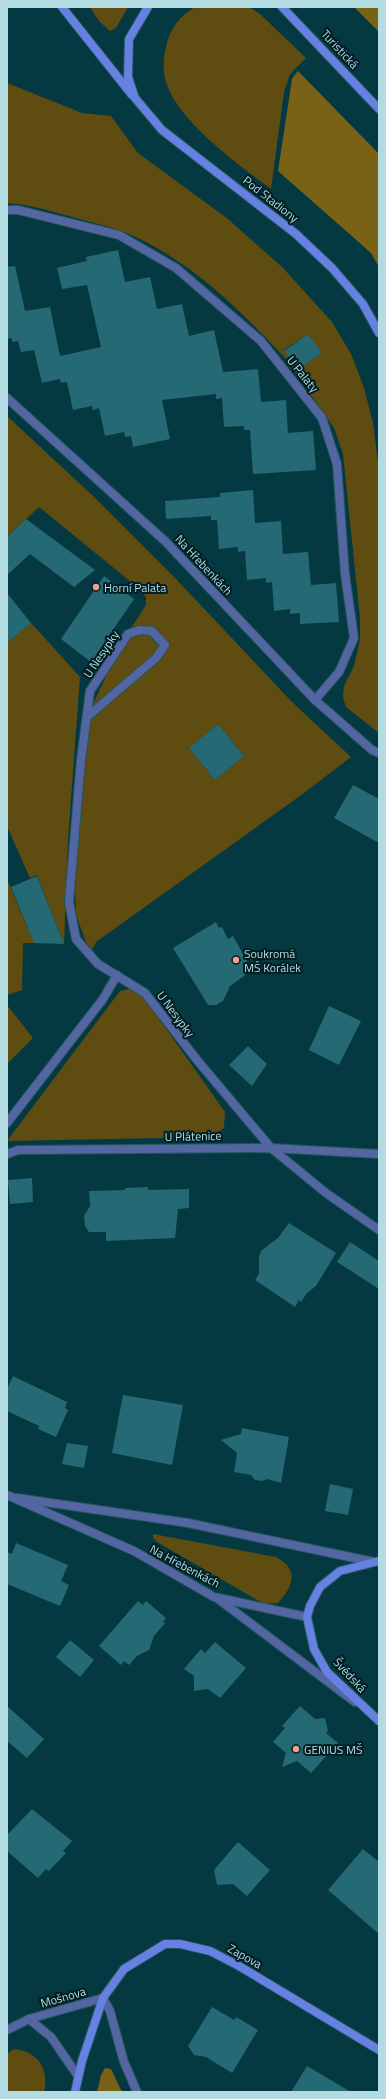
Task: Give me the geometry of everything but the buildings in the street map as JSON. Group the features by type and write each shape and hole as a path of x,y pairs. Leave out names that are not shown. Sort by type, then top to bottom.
{"street":[{"name":"Pod Stadiony","path":"62,7 162,130 296,234 332,268 363,304 379,333"},
{"name":"Pod Stadiony","path":"135,98 128,77 130,39 148,7"},
{"name":"Turistická","path":"282,7 379,109"},
{"name":"U Palaty","path":"7,210 18,210 119,235 176,268 261,341 322,418 337,464 345,574 354,638 339,672 315,700"},
{"name":"Na Hřebenkách","path":"7,398 166,542 315,700 372,750 379,754"},
{"name":"U Nesypky","path":"87,717 156,658 165,645 152,631 140,630 128,634 90,691 81,760 69,902 76,939 98,964 145,993 197,1060 271,1148 326,1194 379,1230"},
{"path":"7,1123 103,998 117,975"},
{"name":"U Plátenice","path":"7,1154 18,1150 271,1148 379,1154"},
{"name":"Na Hřebenkách","path":"7,1495 17,1498 134,1551 214,1597 307,1617 310,1606 320,1588 340,1571 376,1562"},
{"name":"Na Hřebenkách","path":"17,1498 188,1523 376,1562"},
{"path":"214,1597 370,1714"},
{"name":"Švédská","path":"307,1617 314,1649 328,1672 379,1721"},
{"name":"Zapova","path":"74,2092 103,1998 124,1969 165,1944 180,1944 210,1950 379,2050"},
{"path":"103,1998 110,2011 124,2062 137,2092"},
{"name":"Mošnova","path":"7,2030 29,2019 103,1998"},
{"name":"Mošnova","path":"29,2019 51,2037 78,2076"}],"shaded area":[{"path":"90,7 128,7 116,28 110,31 99,21"},
{"path":"195,7 249,7 260,14 306,58 290,74 284,92 271,189 207,137 178,105 168,88 164,66 165,53 170,34 180,19"},
{"path":"354,7 379,7 379,32"},
{"path":"298,71 379,154 379,267 371,253 278,171 292,79"},
{"path":"7,83 82,113 111,116 138,153 228,219 283,268 332,322 351,354 364,388 373,423 379,471 379,733 346,707 343,698 344,686 354,666 360,640 360,618 343,454 334,428 291,366 294,364 298,370 321,353 308,334 284,350 289,357 286,359 236,308 199,276 159,249 130,234 48,210 7,203"},
{"path":"7,416 93,496 176,579 292,702 351,757 304,793 96,942 92,950 86,942 76,915 75,891 82,763 94,702 121,644 146,605 146,597 142,591 39,507 7,537","holes":["218,724 244,756 215,780 189,748"]},
{"path":"31,623 80,677 68,840 64,944 37,875 30,878 7,826 7,643"},
{"path":"7,879 34,943 23,943 22,990 7,995"},
{"path":"130,989 140,992 225,1112 224,1128 210,1137 7,1141 120,991"},
{"path":"7,1005 33,1038 7,1064"},
{"path":"153,1534 276,1557 289,1567 292,1578 290,1584 278,1603 264,1604 157,1542 153,1538"},
{"path":"14,2049 30,2054 40,2063 45,2076 44,2092 7,2092 7,2054"},
{"path":"105,2068 111,2069 122,2092 97,2092 101,2075"}],"place":[{"name":"Horní Palata","path":"96,587"},
{"name":"Soukromá MŠ Korálek","path":"236,960"},
{"name":"GENIUS MŠ","path":"296,1749"}]}
